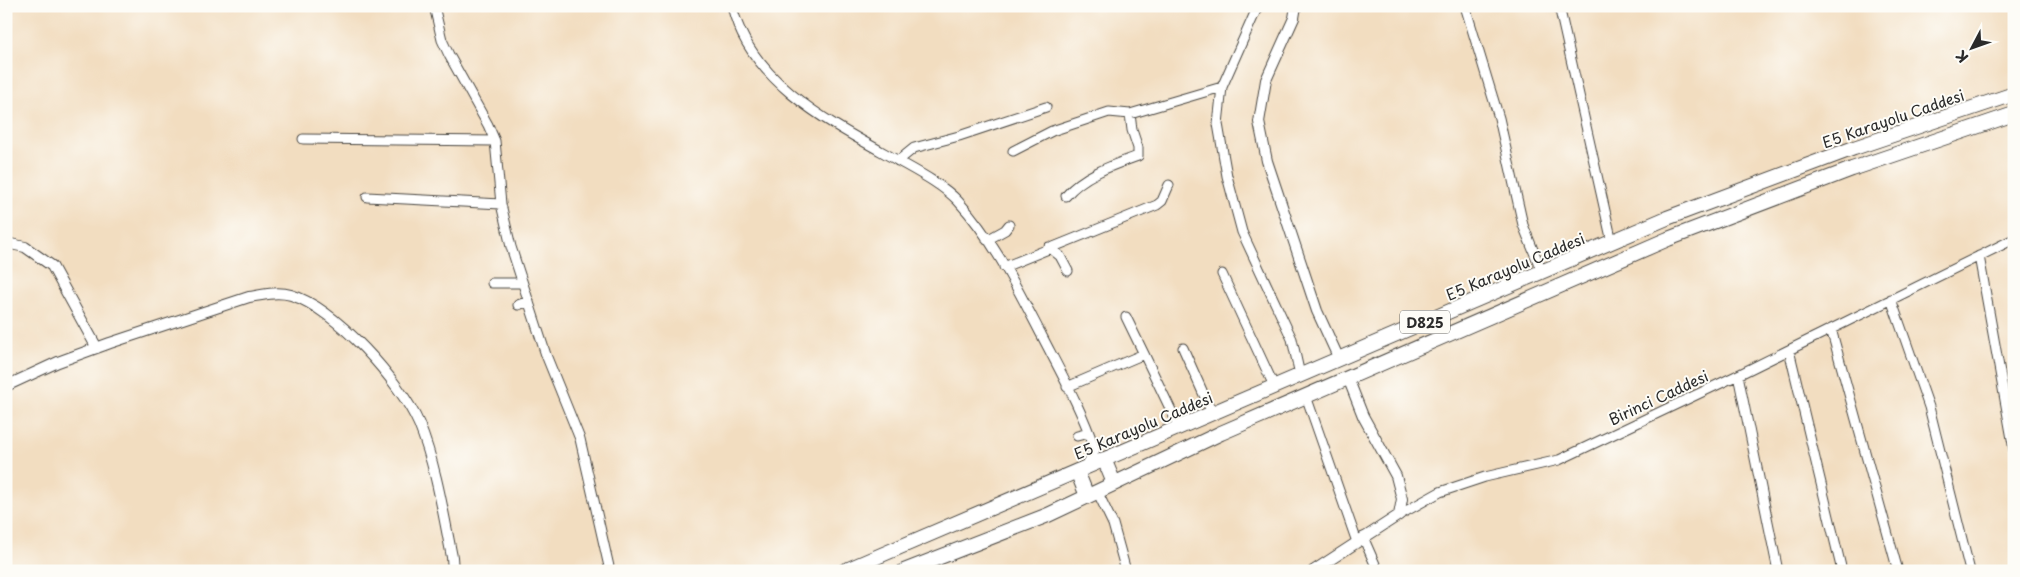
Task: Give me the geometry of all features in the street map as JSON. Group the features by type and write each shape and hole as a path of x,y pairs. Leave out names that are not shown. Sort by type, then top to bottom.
{"highway":[{"name":"E5 Karayolu Caddesi","path":"844,571 1667,218 1854,148 2014,94"},
{"name":"D825","path":"904,571 1048,515 1306,396 1668,238 1852,169 2014,114"},
{"path":"1104,459 1114,483"},
{"path":"1081,469 1092,494"}],"street":[{"path":"434,6 442,40 495,141 501,204 511,247 546,355 580,439 610,571"},
{"path":"732,6 751,54 783,88 847,132 924,175 958,200 1004,266 1089,433 1095,450 1081,469"},
{"path":"1258,6 1222,87 1218,124 1227,176 1239,223 1292,340 1300,375"},
{"path":"1296,6 1294,18 1266,80 1259,122 1267,161 1317,311 1339,359"},
{"path":"1465,6 1499,118 1523,225 1542,272"},
{"path":"1559,6 1612,242"},
{"path":"1013,151 1052,131 1109,112 1130,114 1222,87"},
{"path":"898,161 914,148 959,136 1046,107"},
{"path":"1066,196 1074,186 1083,180 1138,156 1130,114"},
{"path":"303,139 495,141"},
{"path":"1004,266 1049,247 1105,228 1157,205 1162,201 1169,185"},
{"path":"368,197 501,204"},
{"path":"987,240 1005,230 1009,225"},
{"name":"Birinci Caddesi","path":"1312,571 1360,539 1440,492 1485,477 1559,460 1738,375 2014,239"},
{"path":"6,243 25,247 52,266 97,348"},
{"path":"1049,247 1060,256 1068,270"},
{"path":"1979,256 2014,450"},
{"path":"1222,274 1274,388"},
{"path":"492,283 522,283"},
{"path":"6,386 97,348 259,295 289,294 307,302 336,320 367,352 396,389 418,422 430,456 452,556 453,571"},
{"path":"1891,299 1929,407 1970,571"},
{"path":"518,305 529,301"},
{"path":"1126,318 1179,427"},
{"path":"1831,329 1898,571"},
{"path":"1183,348 1212,413"},
{"path":"1789,350 1842,571"},
{"path":"1067,387 1144,354"},
{"path":"1738,375 1778,571"},
{"path":"1348,378 1363,416 1396,476 1402,499 1399,515"},
{"path":"1306,396 1360,539 1378,571"},
{"path":"1077,436 1089,433"},
{"path":"1092,494 1114,524 1126,571"}]}
